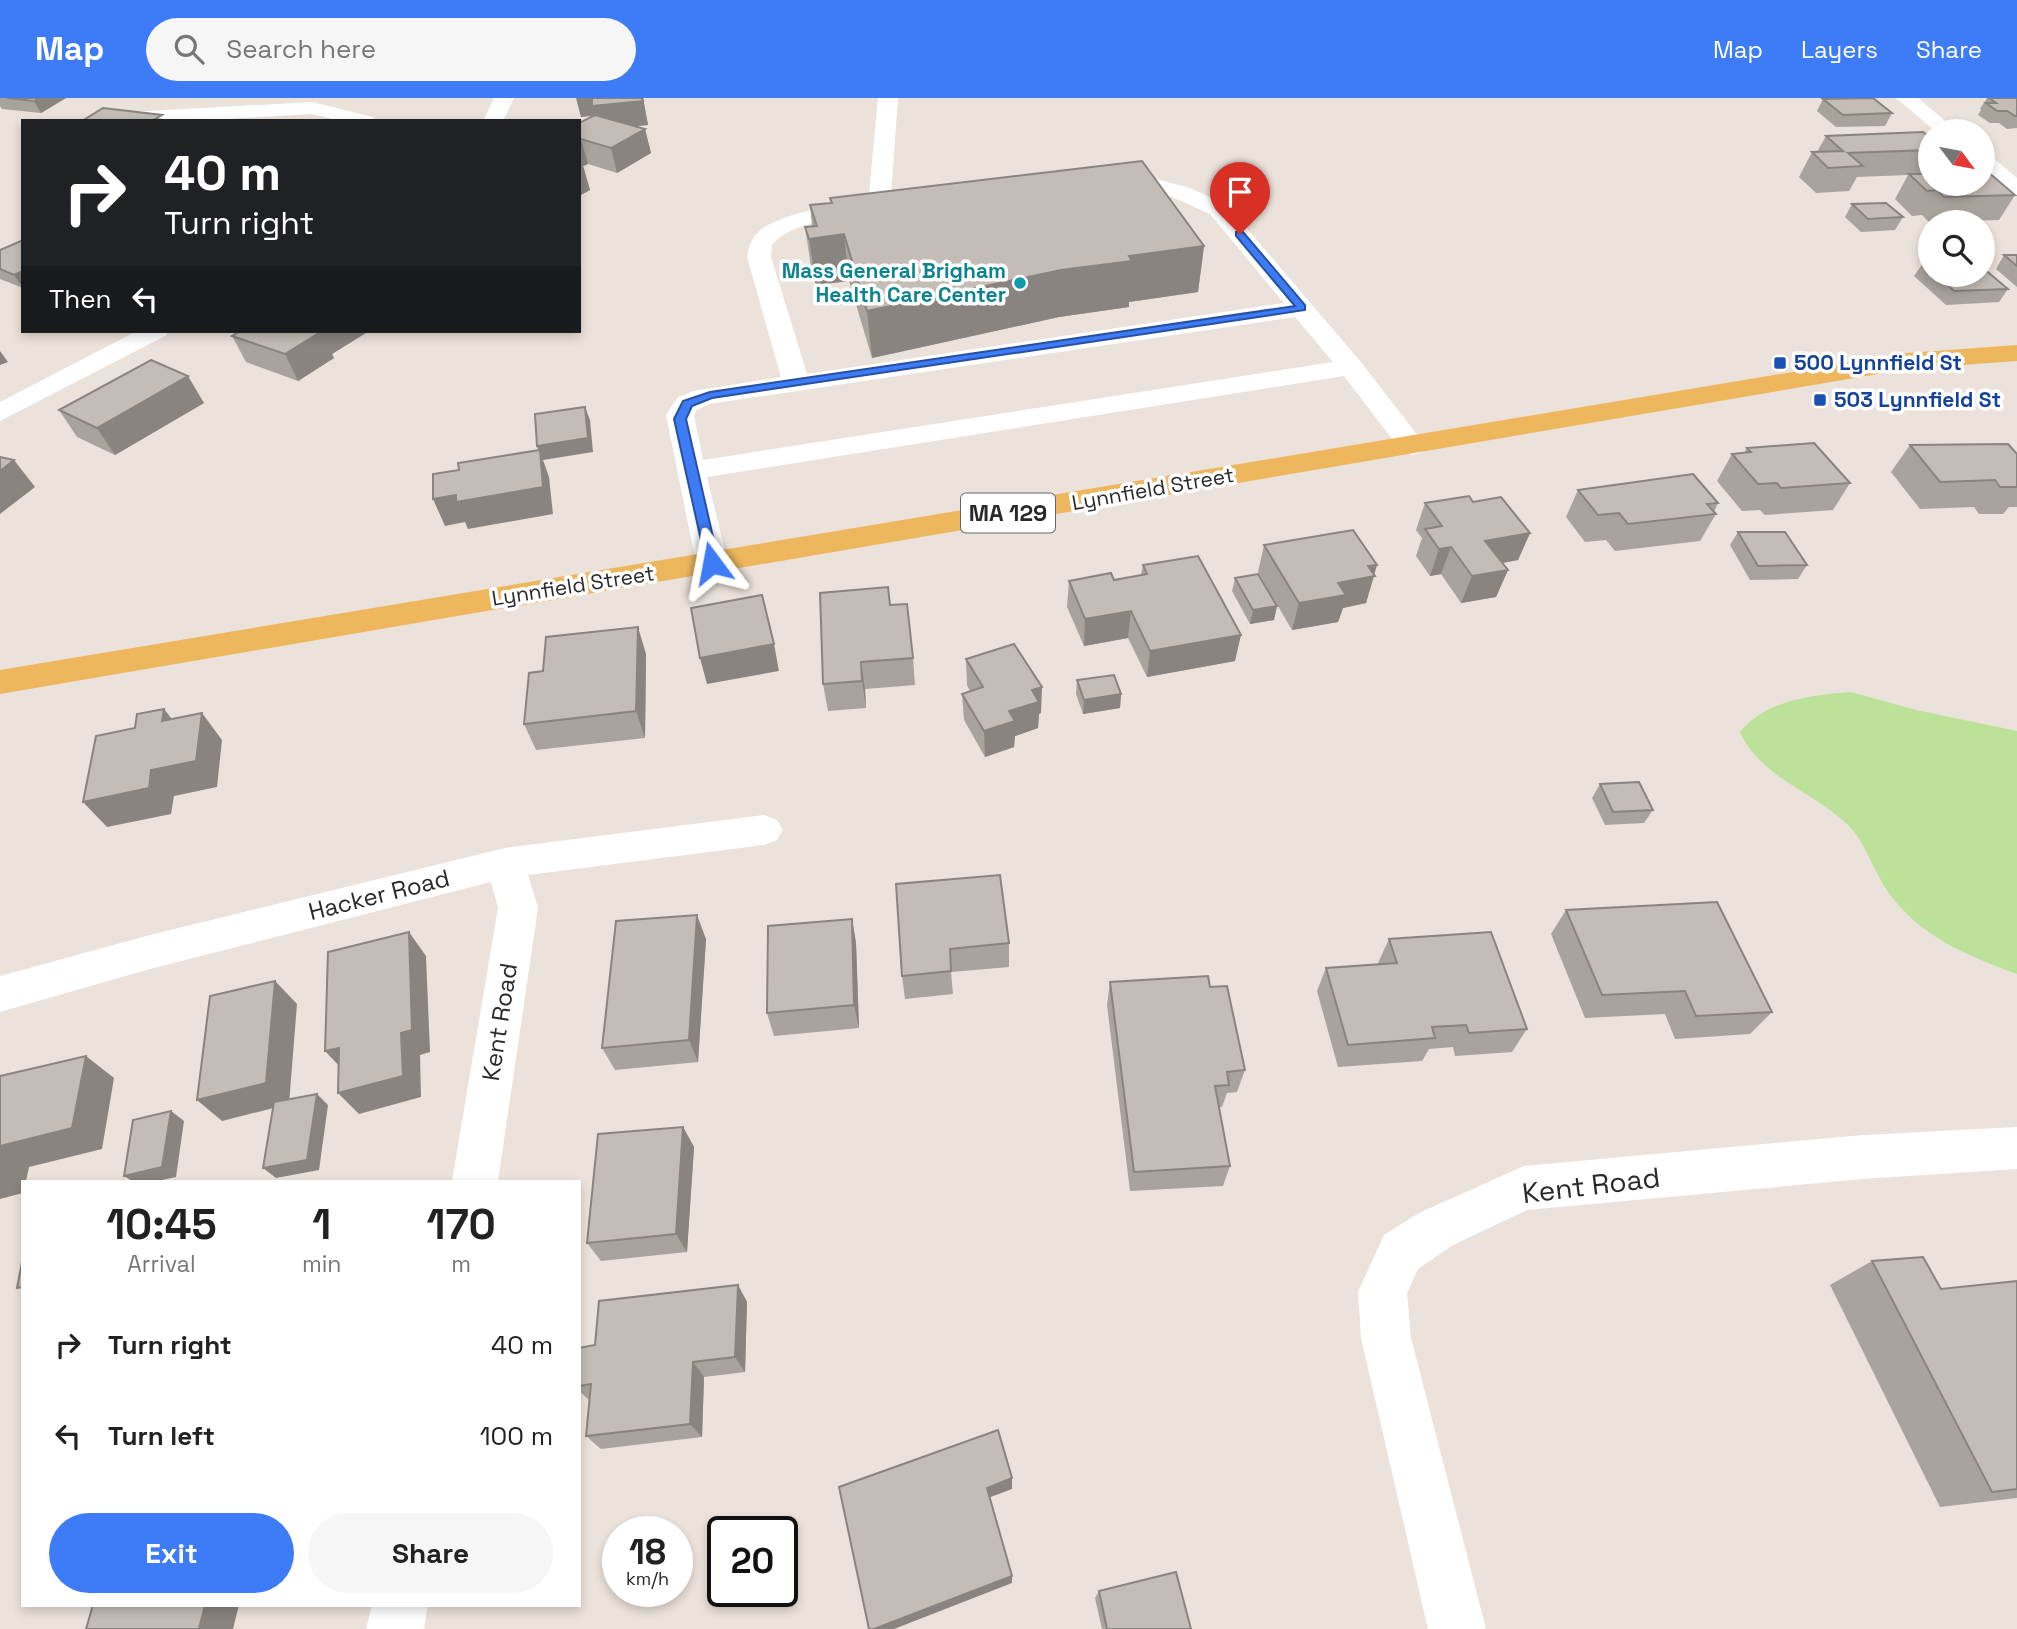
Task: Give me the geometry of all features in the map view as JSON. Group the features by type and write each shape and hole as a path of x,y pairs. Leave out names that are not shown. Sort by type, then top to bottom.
{"main road":[{"name":"Lynnfield Street","path":"0,682 1906,361 2017,353"}],"street":[{"path":"494,119 504,98"},
{"path":"879,208 888,98"},
{"path":"1906,98 1932,119"},
{"path":"113,119 312,108 358,119"},
{"path":"1995,171 2017,189"},
{"path":"1087,182 1107,179 1144,182 1210,204 1224,215 1351,367 1412,446"},
{"path":"796,382 759,257 761,245 772,233 790,223 904,205"},
{"path":"712,563 680,419 687,404 710,395 1302,308"},
{"path":"0,413 152,333"},
{"path":"691,471 1351,367"},
{"name":"Hacker Road","path":"0,994 150,952 505,863 764,830"},
{"name":"Kent Road","path":"475,1180 518,908 505,863"},
{"name":"Kent Road","path":"1457,1629 1386,1338 1382,1292 1401,1252 1436,1229 1524,1188 1863,1157 2017,1148"},
{"path":"395,1629 400,1607"}],"green space":[{"path":"1851,692 1916,710 2017,731 2017,974 1944,942 1913,919 1886,889 1859,839 1848,825 1761,761 1740,732 1751,721 1776,706 1821,695"}],"building":[{"path":"7,98 39,98 34,101"},
{"path":"592,98 642,98 643,101 592,106"},
{"path":"1873,98 1892,113 1843,115 1823,99"},
{"path":"1989,98 2017,98 2017,116 2007,111 1997,111 1986,103 1996,103"},
{"path":"103,108 162,115 155,119 85,119"},
{"path":"595,115 645,129 611,148 581,139 581,122"},
{"path":"1918,132 1918,150 1848,153 1863,166 1828,168 1812,152 1843,151 1826,136"},
{"path":"1142,161 1204,246 1129,256 1132,261 1061,270 867,311 844,234 809,239 805,227 817,226 810,205 832,203 830,198"},
{"path":"1909,174 1918,174 1918,182"},
{"path":"1995,178 2015,195 1995,196"},
{"path":"1886,203 1903,217 1868,219 1852,204"},
{"path":"21,241 21,272 14,275 0,269 0,250"},
{"path":"2004,255 2017,255 2017,266"},
{"path":"1995,278 2008,289 1954,291 1950,287 1995,287"},
{"path":"237,333 319,333 285,354 232,336"},
{"path":"151,360 188,376 97,428 59,410"},
{"path":"585,407 588,438 537,446 535,414"},
{"path":"1814,443 1850,483 1781,488 1777,483 1758,484 1732,454 1751,452 1747,448"},
{"path":"2008,444 2017,454 2017,487 2000,487 1995,480 1940,482 1910,445"},
{"path":"540,450 543,487 456,502 456,495 433,499 433,474 459,470 458,463"},
{"path":"0,457 14,460 0,471"},
{"path":"1693,474 1718,503 1707,504 1716,514 1628,524 1619,513 1598,515 1578,490"},
{"path":"1469,496 1473,502 1501,497 1530,533 1485,541 1508,570 1472,576 1451,547 1439,549 1425,529 1442,526 1425,503"},
{"path":"1353,530 1377,565 1368,566 1375,576 1338,583 1346,595 1299,603 1264,545"},
{"path":"1738,532 1785,532 1807,565 1758,566"},
{"path":"1198,556 1241,635 1150,651 1131,611 1085,619 1069,581 1111,573 1114,580 1147,574 1143,565"},
{"path":"1258,574 1277,606 1253,610 1235,578"},
{"path":"888,587 890,605 907,604 913,658 861,662 862,681 823,684 820,593"},
{"path":"762,595 774,644 700,658 691,608"},
{"path":"638,627 636,711 524,724 529,673 543,671 546,637"},
{"path":"1014,644 1042,687 1032,690 1039,702 1009,711 1015,721 984,731 962,694 983,687 966,659"},
{"path":"1114,675 1121,694 1084,700 1077,680"},
{"path":"164,709 162,721 202,713 196,761 151,770 149,788 83,802 96,736 135,728 137,714"},
{"path":"1639,782 1653,810 1613,812 1600,784"},
{"path":"1000,875 1009,943 950,949 951,971 902,976 896,884"},
{"path":"1717,902 1772,1012 1696,1016 1685,991 1602,995 1566,910"},
{"path":"697,915 689,1040 602,1048 616,921"},
{"path":"852,919 854,1005 767,1013 768,926"},
{"path":"409,932 412,1030 401,1033 403,1076 338,1093 339,1048 325,1051 328,952"},
{"path":"1491,932 1527,1029 1469,1033 1466,1025 1432,1027 1435,1038 1348,1045 1326,968 1397,963 1389,939"},
{"path":"1208,976 1210,987 1227,986 1245,1070 1227,1072 1229,1085 1215,1086 1230,1166 1134,1172 1110,982"},
{"path":"275,981 266,1083 197,1100 210,996"},
{"path":"86,1056 72,1128 0,1146 0,1076"},
{"path":"317,1094 307,1160 263,1168 274,1102"},
{"path":"171,1111 162,1167 124,1176 133,1120"},
{"path":"683,1127 676,1234 587,1243 598,1134"},
{"path":"1923,1257 1941,1289 2017,1281 2017,1489 1992,1492 1872,1261"},
{"path":"21,1267 21,1287 17,1288"},
{"path":"738,1285 735,1357 693,1362 690,1424 586,1436 591,1384 581,1386 581,1348 595,1345 599,1301"},
{"path":"998,1430 1012,1478 987,1488 1012,1576 869,1629 839,1487"},
{"path":"1176,1572 1191,1629 1107,1629 1099,1591"},
{"path":"92,1607 204,1607 199,1629 86,1629"}],"place":[{"name":"Mass General Brigham Health Care Center","path":"1020,283"},
{"name":"500 Lynnfield St","path":"1780,363"},
{"name":"503 Lynnfield St","path":"1820,400"}],"route":[{"path":"712,563 680,419 687,404 710,395 1302,308 1240,234"}]}
